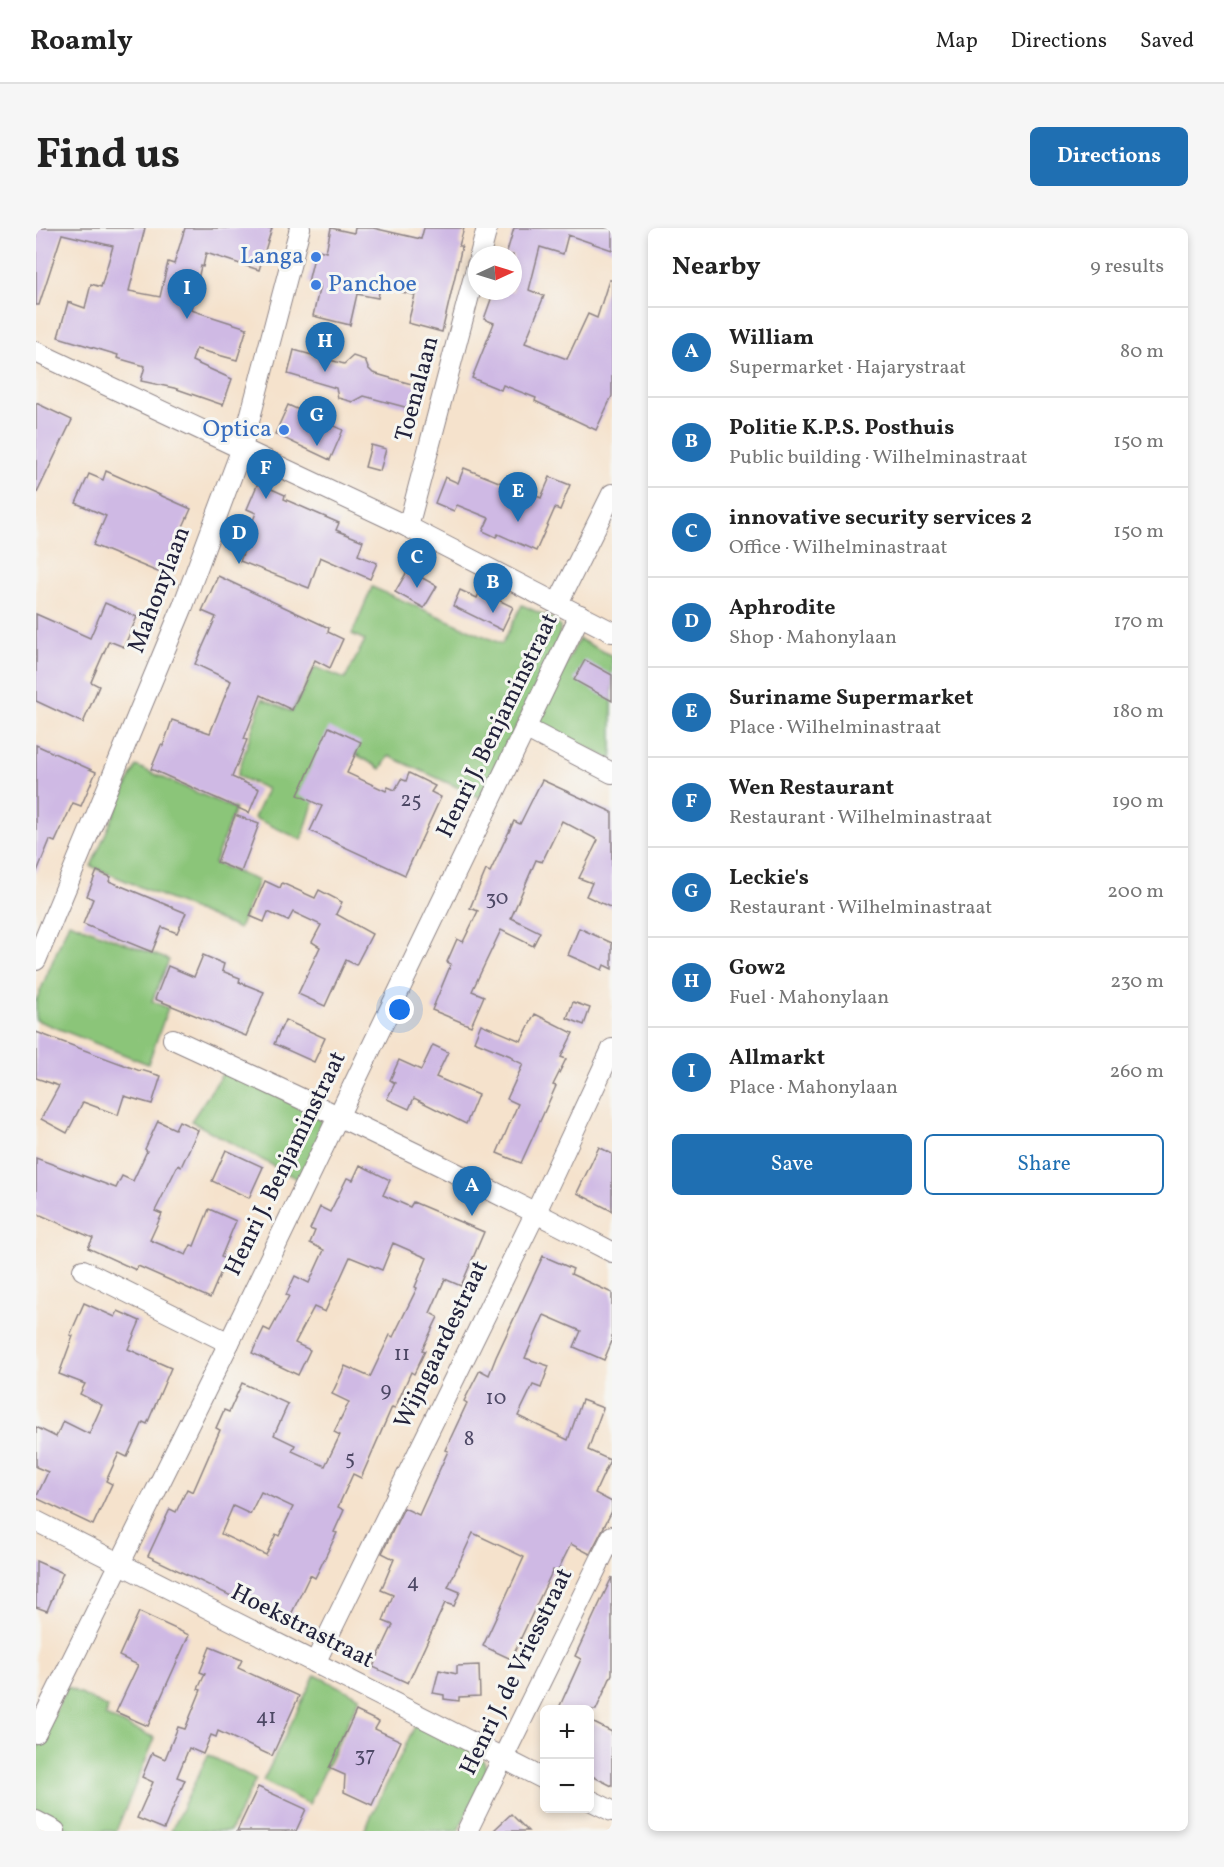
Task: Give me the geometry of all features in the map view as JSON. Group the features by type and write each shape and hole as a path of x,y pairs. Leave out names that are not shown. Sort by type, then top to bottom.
{"street":[{"name":"Mahonylaan","path":"36,960 183,606 242,448 300,228"},
{"path":"482,246 487,228"},
{"name":"Toenalaan","path":"408,527 468,299"},
{"path":"36,352 408,527 612,632"},
{"path":"558,603 612,495"},
{"name":"Henri J. Benjaminstraat","path":"36,1733 229,1343 580,615"},
{"path":"525,728 612,773"},
{"path":"173,1039 338,1115 612,1252"},
{"name":"Wijngaardestraat","path":"315,1663 536,1212 612,1049"},
{"path":"83,1270 229,1343"},
{"name":"Hoekstrastraat","path":"36,1521 540,1777"},
{"name":"Henri J. de Vriesstraat","path":"467,1831 612,1536"},
{"path":"594,1802 612,1811"},
{"path":"36,1821 55,1831"}],"green space":[{"path":"372,587 502,644 522,605 553,619 560,626 560,637 481,798 389,756 381,769 352,752 323,770 302,840 254,818 267,789 237,776 262,699 292,712 315,667 345,679 365,640 352,634"},
{"path":"579,639 612,656 612,760 537,722"},
{"path":"136,766 235,809 214,863 258,881 239,929 91,866"},
{"path":"69,922 169,960 152,1001 168,1008 148,1064 36,1020 36,1001"},
{"path":"225,1070 319,1115 322,1131 320,1140 299,1180 191,1121"},
{"path":"315,1675 360,1697 309,1804 263,1781"},
{"path":"67,1687 108,1708 105,1716 155,1738 116,1831 73,1831 36,1812 36,1753"},
{"path":"415,1726 481,1756 485,1764 486,1773 458,1831 364,1831"},
{"path":"208,1755 256,1779 230,1831 171,1831"}],"building":[{"path":"36,228 145,228 129,291 160,297 168,262 174,264 185,228 272,228 259,270 206,253 203,267 201,266 191,310 247,328 237,360 196,349 192,361 232,379 223,405 174,388 141,381 145,366 117,358 118,355 58,337 68,302 85,308 91,284 101,287 113,246 62,234 39,305 36,305"},
{"path":"331,228 354,233 355,228 373,228 421,239 424,228 464,228 442,332 408,323 415,295 380,287 378,298 357,294 350,325 313,316 320,285 308,282 316,249 326,252"},
{"path":"514,228 612,228 612,250 568,235 563,254 540,247 529,290 544,296 525,343 567,359 588,314 597,318 609,280 612,280 612,396 596,430 535,401 536,398 503,385 501,390 472,378 494,323 484,319 491,300 522,300 522,246 509,246"},
{"path":"294,350 344,364 353,356 365,360 373,373 422,387 416,410 364,396 353,402 338,398 336,388 288,374"},
{"path":"36,403 72,420 36,495"},
{"path":"288,405 343,430 330,460 275,434"},
{"path":"371,445 386,449 380,471 365,467"},
{"path":"464,468 504,484 505,482 541,498 550,477 570,485 560,510 555,508 536,551 498,534 496,537 483,531 489,518 457,505 454,511 435,503 445,477 458,483"},
{"path":"106,471 191,509 172,551 175,552 165,575 93,545 106,516 76,503 89,474 103,480"},
{"path":"258,483 285,495 284,499 339,523 336,530 363,541 358,555 377,563 370,579 320,557 309,588 240,561 246,546 243,545 256,513 247,509"},
{"path":"408,570 437,586 424,608 395,592"},
{"path":"218,576 329,628 328,632 343,639 330,668 315,660 292,710 261,695 244,739 247,740 232,777 259,789 249,813 151,769 161,745 163,746 172,720 210,733 231,681 195,664 216,617 202,611"},
{"path":"460,590 477,598 480,591 513,607 502,630 453,606"},
{"path":"105,603 137,617 124,647 109,641 91,682 99,686 83,723 36,701 36,614 90,638"},
{"path":"585,660 612,675 612,701 574,680"},
{"path":"329,727 361,742 347,773 386,791 388,787 395,790 401,779 406,781 409,773 435,786 431,792 441,797 405,875 310,831 322,806 298,795"},
{"path":"36,745 96,772 81,806 73,803 55,842 50,840 36,874"},
{"path":"542,780 612,812 612,908 586,896 592,883 579,878 598,840 562,821 542,862 536,860 511,918 540,932 533,946 501,930 472,991 484,996 471,1026 432,1010 451,964 447,962 457,939 463,942 478,911 470,908 486,870 490,872 514,821 520,824"},
{"path":"235,815 259,824 241,872 217,862"},
{"path":"97,871 111,877 109,881 186,913 177,933 162,927 152,952 83,924 93,899 87,896"},
{"path":"265,881 280,888 282,883 315,898 319,890 342,902 336,914 372,934 356,965 346,960 325,1006 298,994 320,947 312,942 321,925 293,912 288,921 268,912 264,922 250,916"},
{"path":"579,928 612,943 612,969 604,965 602,970 568,955"},
{"path":"203,955 224,964 222,971 240,978 239,982 264,992 246,1036 155,999 168,966 194,977"},
{"path":"573,1002 590,1008 584,1025 567,1018"},
{"path":"535,1014 573,1033 561,1057 566,1059 553,1085 556,1086 521,1163 497,1153 518,1104 507,1099 523,1064 512,1059 513,1057 474,1041 481,1024 521,1041"},
{"path":"285,1020 325,1038 314,1062 274,1044"},
{"path":"36,1032 140,1071 161,1076 152,1104 124,1096 118,1115 83,1102 67,1133 41,1119 59,1086 36,1078"},
{"path":"433,1045 448,1052 436,1077 478,1095 466,1124 414,1098 409,1109 387,1099 395,1083 390,1080 399,1060 421,1070"},
{"path":"158,1121 175,1129 179,1121 198,1130 181,1167 178,1165 155,1211 162,1214 150,1240 186,1255 191,1245 194,1246 209,1209 236,1221 221,1257 226,1260 210,1298 138,1266 136,1270 88,1248 93,1238 36,1213 36,1158 116,1188 122,1176 133,1181"},
{"path":"599,1147 612,1154 612,1211 577,1193"},
{"path":"226,1150 263,1167 249,1198 212,1181"},
{"path":"360,1165 390,1180 383,1195 410,1207 413,1202 484,1232 461,1286 445,1279 430,1313 438,1317 422,1350 425,1351 414,1374 411,1372 395,1408 392,1407 361,1478 353,1474 338,1507 344,1510 334,1532 337,1533 315,1578 310,1575 287,1623 148,1556 170,1509 176,1512 187,1489 193,1492 220,1430 216,1428 224,1410 229,1412 242,1383 288,1404 274,1435 295,1445 292,1451 325,1466 340,1435 334,1432 349,1402 332,1394 345,1366 370,1377 390,1335 393,1337 417,1288 415,1287 427,1258 393,1243 382,1270 350,1257 325,1312 314,1307 295,1343 310,1350 298,1375 252,1353 264,1328 270,1331 289,1296 286,1295 295,1276 309,1283 324,1250 310,1243 315,1231 310,1229 320,1207 330,1212 347,1178 353,1180","holes":["261,1492 293,1507 279,1536 276,1534 266,1555 221,1534 233,1506 250,1514"]},
{"path":"543,1256 573,1269 571,1274 612,1293 612,1341 604,1360 574,1347 581,1331 544,1315 525,1358 549,1366 541,1388 533,1385 518,1416 568,1440 582,1400 603,1408 588,1450 610,1460 595,1493 612,1502 612,1511 590,1554 571,1544 557,1572 553,1570 511,1659 483,1646 524,1557 473,1533 448,1587 460,1592 454,1606 445,1603 408,1683 373,1667 393,1625 383,1621 393,1595 381,1590 394,1559 382,1553 404,1508 419,1515 467,1403 464,1401 480,1370 489,1375"},
{"path":"84,1303 115,1317 118,1311 140,1321 128,1349 171,1368 147,1424 143,1422 127,1457 119,1453 106,1481 112,1484 93,1525 36,1498 48,1472 36,1467 36,1427 56,1437 63,1421 89,1434 102,1405 80,1394 85,1384 59,1374 73,1336 70,1335"},
{"path":"36,1561 63,1573 47,1611 36,1607"},
{"path":"612,1577 612,1674 596,1710 594,1710 594,1705 560,1705 581,1659 575,1656"},
{"path":"139,1612 189,1635 148,1726 116,1712 138,1665 119,1656"},
{"path":"210,1647 242,1660 238,1668 299,1696 272,1756 218,1731 216,1737 211,1735 203,1754 189,1748 177,1777 185,1780 164,1829 137,1818 153,1782 142,1777 152,1753 165,1759 178,1727 185,1729 201,1690 198,1689 205,1674 200,1672"},
{"path":"479,1665 480,1696 459,1697 459,1701 444,1699 444,1695 433,1693 439,1670 457,1674 457,1666"},
{"path":"356,1711 379,1722 375,1729 401,1741 372,1805 344,1792 345,1775 329,1768"},
{"path":"594,1723 612,1732 612,1786 594,1777"},
{"path":"258,1787 306,1809 296,1831 237,1831"},
{"path":"511,1814 528,1831 493,1831"}],"place":[{"name":"Langa","path":"316,257"},
{"name":"Panchoe","path":"316,285"},
{"name":"Allmarkt","path":"187,319"},
{"name":"Gow2","path":"325,372"},
{"name":"Optica","path":"284,430"},
{"name":"Leckie's","path":"317,446"},
{"name":"Wen Restaurant","path":"266,499"},
{"name":"Suriname Supermarket","path":"518,522"},
{"name":"Aphrodite","path":"239,564"},
{"name":"innovative security services 2","path":"417,588"},
{"name":"Politie K.P.S. Posthuis","path":"493,613"},
{"name":"William","path":"472,1216"}]}
